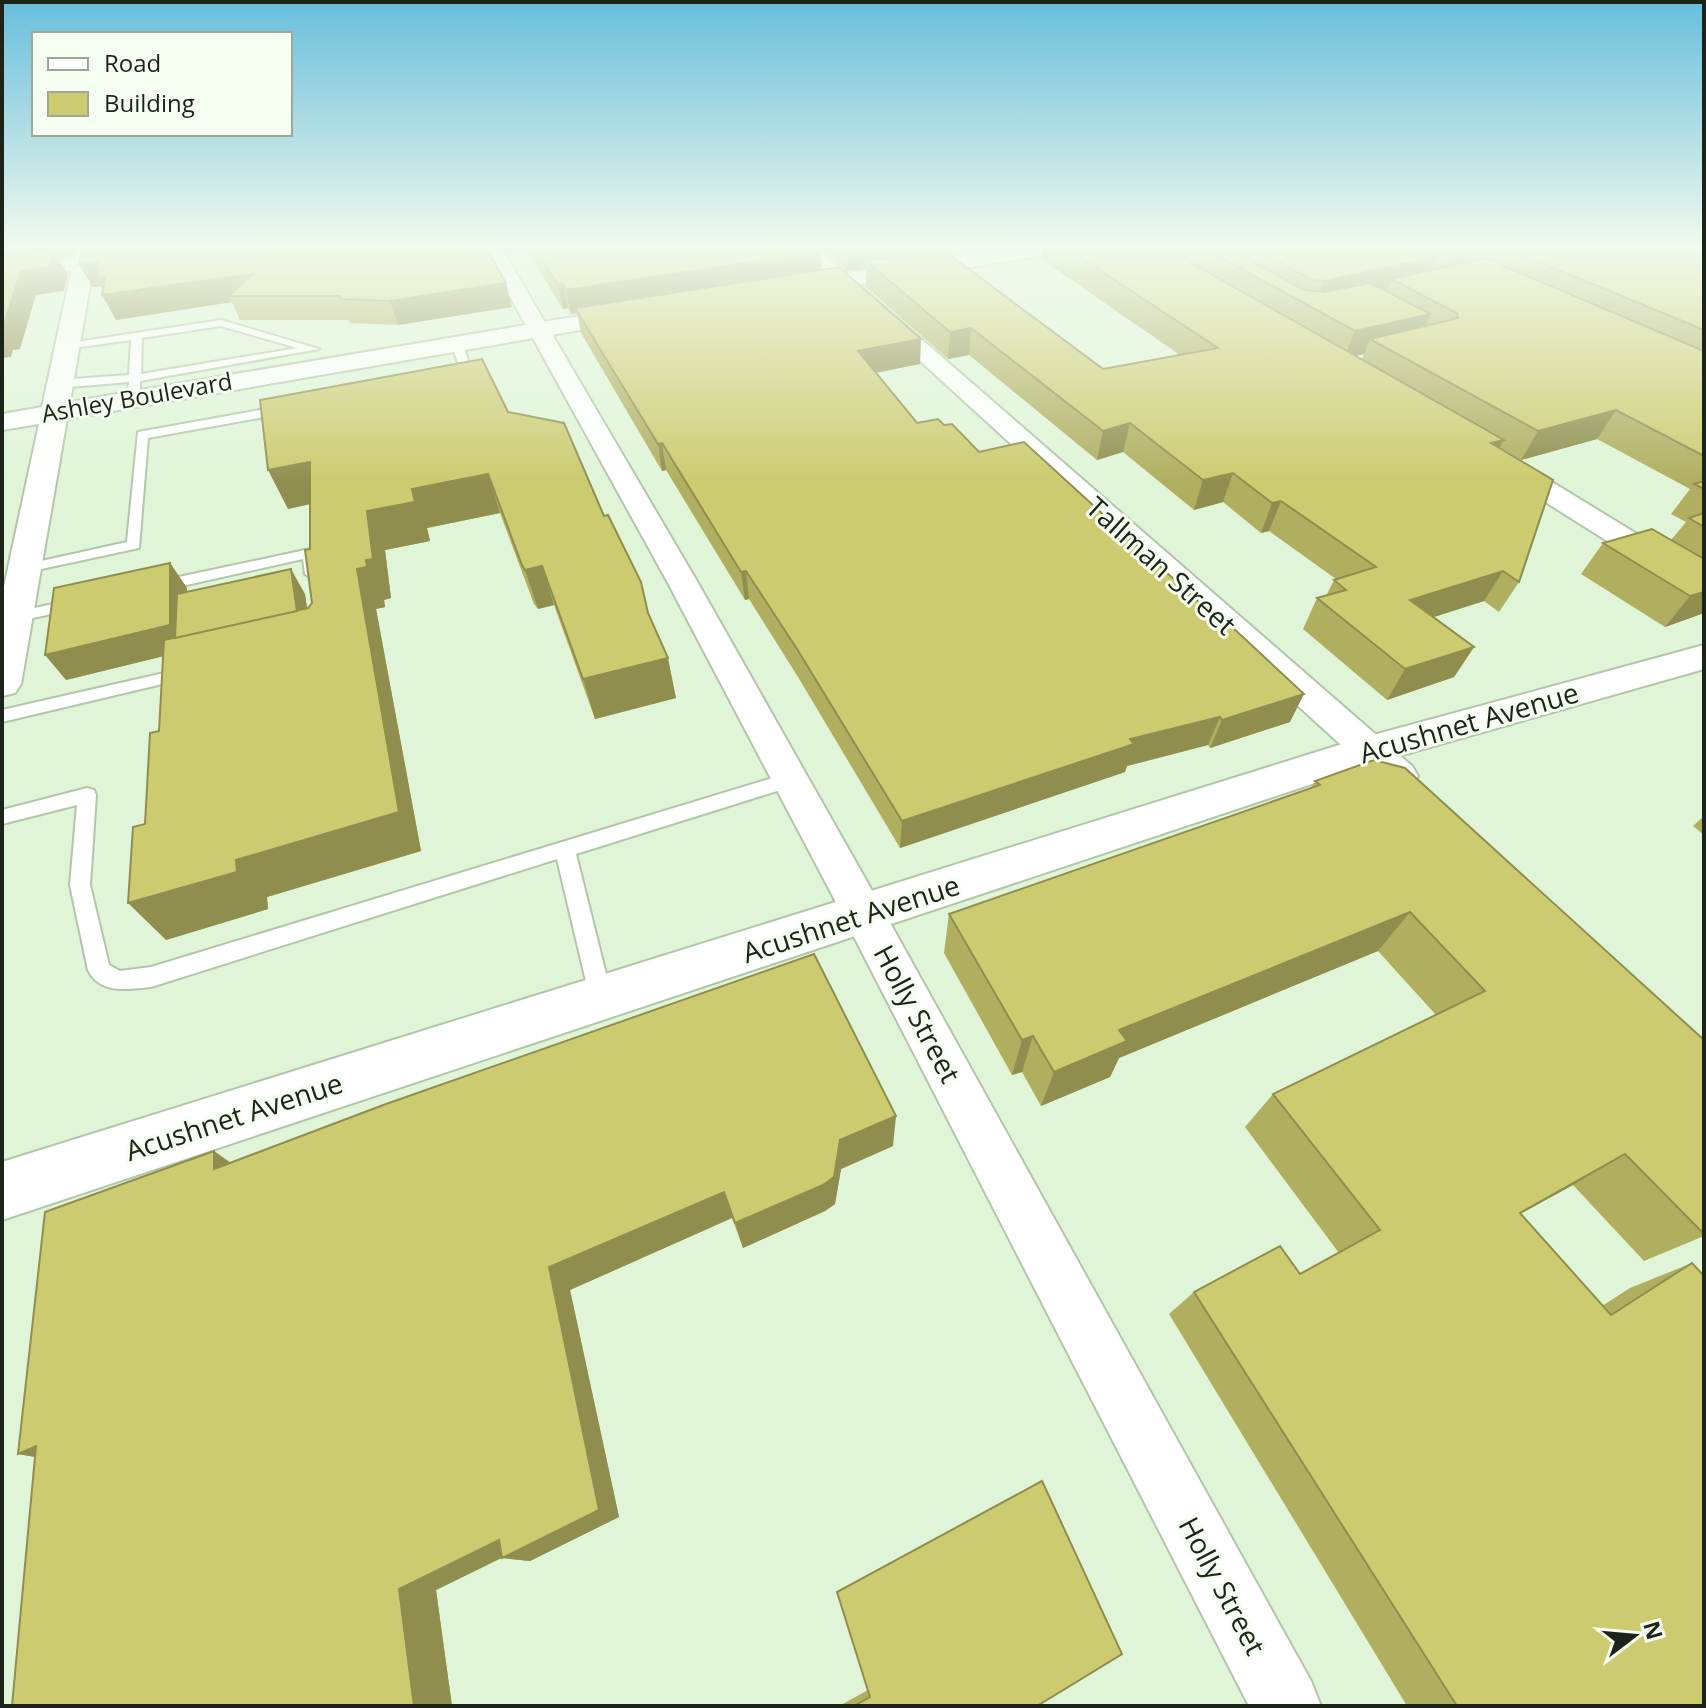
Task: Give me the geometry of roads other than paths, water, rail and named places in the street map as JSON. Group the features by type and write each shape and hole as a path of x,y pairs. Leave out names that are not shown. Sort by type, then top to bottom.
{"main road":[{"path":"2,684 72,324"},
{"name":"Ashley Boulevard","path":"2,422 55,398 315,358 457,343 572,324"},
{"name":"Acushnet Avenue","path":"2,1191 1369,750 1704,657"}],"street":[{"name":"Holly Street","path":"537,324 864,915 1286,1706"},
{"name":"Tallman Street","path":"889,324 1417,792"},
{"path":"1486,454 1704,588"}],"lane":[{"path":"67,346 216,324"},
{"path":"223,324 315,358"},
{"path":"134,388 137,335"},
{"path":"438,382 469,376 457,343"},
{"path":"244,348 315,358"},
{"path":"23,569 134,545 142,435 299,407"},
{"path":"144,589 310,553 317,597"},
{"path":"15,617 98,599"},
{"path":"2,716 200,670"},
{"path":"2,817 87,795 79,866 82,904 99,970 117,981 151,977 789,780"},
{"path":"565,850 601,998"}]}
